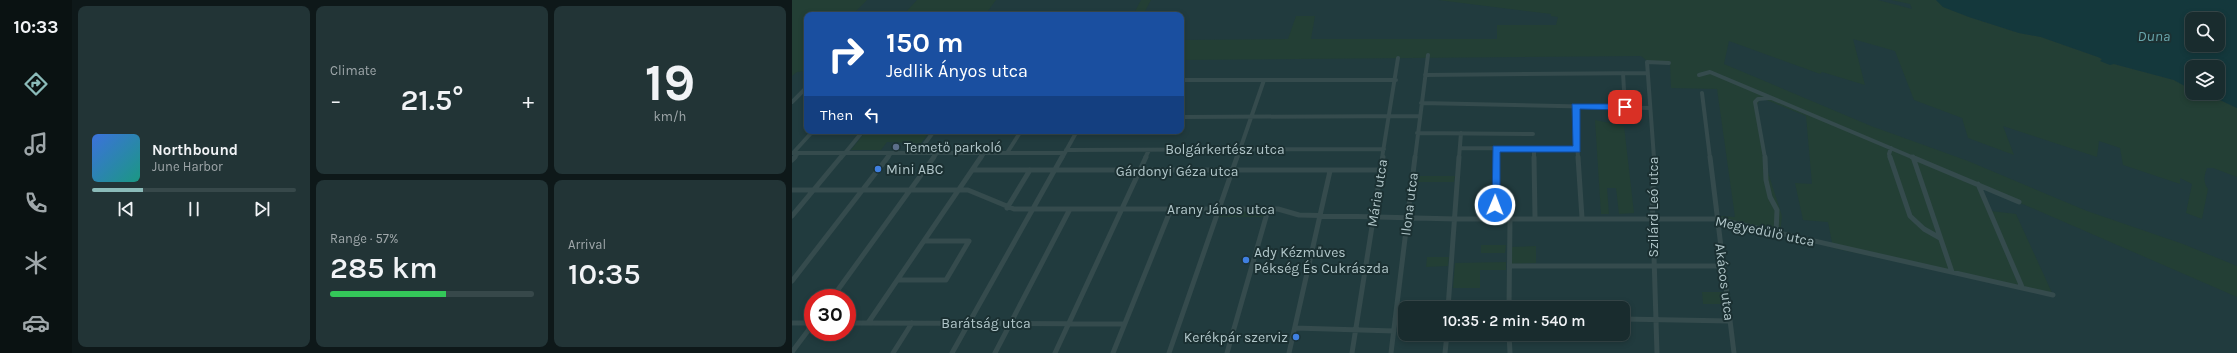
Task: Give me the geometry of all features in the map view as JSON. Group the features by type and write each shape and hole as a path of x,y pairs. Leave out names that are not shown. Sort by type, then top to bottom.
{"street":[{"name":"Ilona utca","path":"1391,353 1419,116 1428,55"},
{"name":"Mária utca","path":"1352,353 1380,170 1396,80 1398,58"},
{"name":"Szilárd Leó utca","path":"1657,353 1652,218 1652,186 1655,178 1647,62 1669,63"},
{"path":"1699,75 1710,72 2020,202"},
{"path":"1624,73 1625,107"},
{"path":"1425,75 1648,73"},
{"path":"1184,80 1396,80"},
{"path":"1169,353 1264,80"},
{"path":"792,102 804,90"},
{"name":"Akácos utca","path":"1702,93 1734,353"},
{"path":"1776,233 1776,210 1767,186 1765,158 1755,102 1764,97 1777,100"},
{"path":"1421,103 1650,108"},
{"path":"1575,106 1582,218"},
{"path":"1184,118 1419,116"},
{"path":"1417,133 1533,134"},
{"path":"1449,301 1456,219 1460,133"},
{"path":"792,160 795,153 811,134"},
{"path":"792,216 861,134"},
{"path":"918,153 932,134"},
{"path":"1007,153 1019,134"},
{"path":"952,353 1075,134"},
{"path":"1460,148 1577,149"},
{"path":"1495,219 1496,148"},
{"path":"1891,148 1889,154 1910,216 1924,229 1940,238"},
{"name":"Bolgárkertész utca","path":"795,153 1007,153 1240,149 1384,149"},
{"path":"1534,149 1534,218"},
{"path":"1055,353 1149,150"},
{"path":"792,281 891,153"},
{"path":"838,289 937,153"},
{"path":"868,323 984,153"},
{"path":"1913,157 1952,272"},
{"name":"Gárdonyi Géza utca","path":"973,170 1232,172 1380,170"},
{"path":"792,190 960,190 973,192 1008,208 1030,170"},
{"path":"1289,353 1330,171"},
{"path":"1978,184 1979,190 2022,287"},
{"name":"Arany János utca","path":"1008,208 1283,210 1299,215 1408,217"},
{"path":"995,353 1070,209"},
{"path":"1113,353 1171,209"},
{"path":"1227,353 1268,210"},
{"name":"Megyedűlő utca","path":"1408,217 1456,219 1717,219 2053,295"},
{"path":"1509,301 1510,219"},
{"path":"898,280 946,280 969,241 925,241"},
{"path":"1510,266 1723,266"},
{"path":"1630,319 1730,321"},
{"path":"792,323 804,323"},
{"name":"Barátság utca","path":"856,323 1124,324"},
{"path":"893,353 912,323"},
{"path":"1295,328 1394,331"},
{"path":"792,352 804,335"},
{"path":"1445,353 1446,341"},
{"path":"1509,341 1510,353"}],"green space":[{"path":"792,0 867,0 855,12 804,12 804,71 797,72 792,76"},
{"path":"917,0 996,0 987,12 906,12"},
{"path":"1141,0 1151,0 1145,12 1135,12"},
{"path":"1438,0 1878,0 1912,9 1910,4 1891,0 1936,0 1944,7 1969,17 2019,33 2041,37 2098,57 2102,59 2101,61 2109,64 2174,80 2185,86 2185,100 2220,100 2237,108 2237,177 2213,168 2207,168 2204,179 2208,189 2202,219 2186,213 2192,184 2180,178 2180,184 2123,165 2120,148 2099,141 2097,157 2003,126 2014,155 1968,138 1962,118 1914,100 1895,51 1853,39 1865,85 1822,72 1820,74 1729,41 1724,64 1871,126 1968,161 2087,211 2183,244 2237,266 2237,297 1981,186 1991,211 2016,214 2053,295 1833,248 1828,222 1803,220 1795,183 1812,184 1806,116 1764,99 1759,101 1757,106 1767,169 1782,216 1780,236 1723,225 1721,216 1735,217 1717,89 1671,88 1670,63 1647,61 1641,56 1184,60 1184,40 1288,39 1296,16 1315,16 1311,39 1497,39 1497,25 1556,25 1558,17 1551,16 1551,14"},
{"path":"1595,120 1624,126 1634,213 1619,214 1616,188 1607,188 1609,214 1601,214"},
{"path":"864,134 928,134 916,150 907,150 912,143 887,142 881,150 851,150"},
{"path":"1414,176 1455,176 1454,182 1413,182"},
{"path":"1221,210 1266,211 1265,217 1219,217"},
{"path":"1481,245 1506,245 1505,253 1481,253"},
{"path":"1536,246 1536,263 1511,264 1511,247"},
{"path":"1427,257 1449,257 1448,266 1426,267"},
{"path":"1506,262 1506,270 1480,270 1480,288 1453,288 1455,263"},
{"path":"1702,292 1722,292 1725,304 1703,304"}],"water":[{"name":"Duna","path":"1936,0 2237,0 2237,108 2220,100 2225,100 2225,60 2185,60 2185,86 2174,80 2114,64 2110,65 2100,61 2102,59 2098,57 2041,37 2019,33 1943,7"}],"place":[{"name":"Temető parkoló","path":"896,147"},
{"name":"Mini ABC","path":"878,169"},
{"name":"Ady Kézműves Pékség És Cukrászda","path":"1246,260"},
{"name":"Kerékpár szerviz","path":"1296,337"}],"route":[{"path":"1495,205 1496,148 1577,149 1575,106 1625,107"}]}
